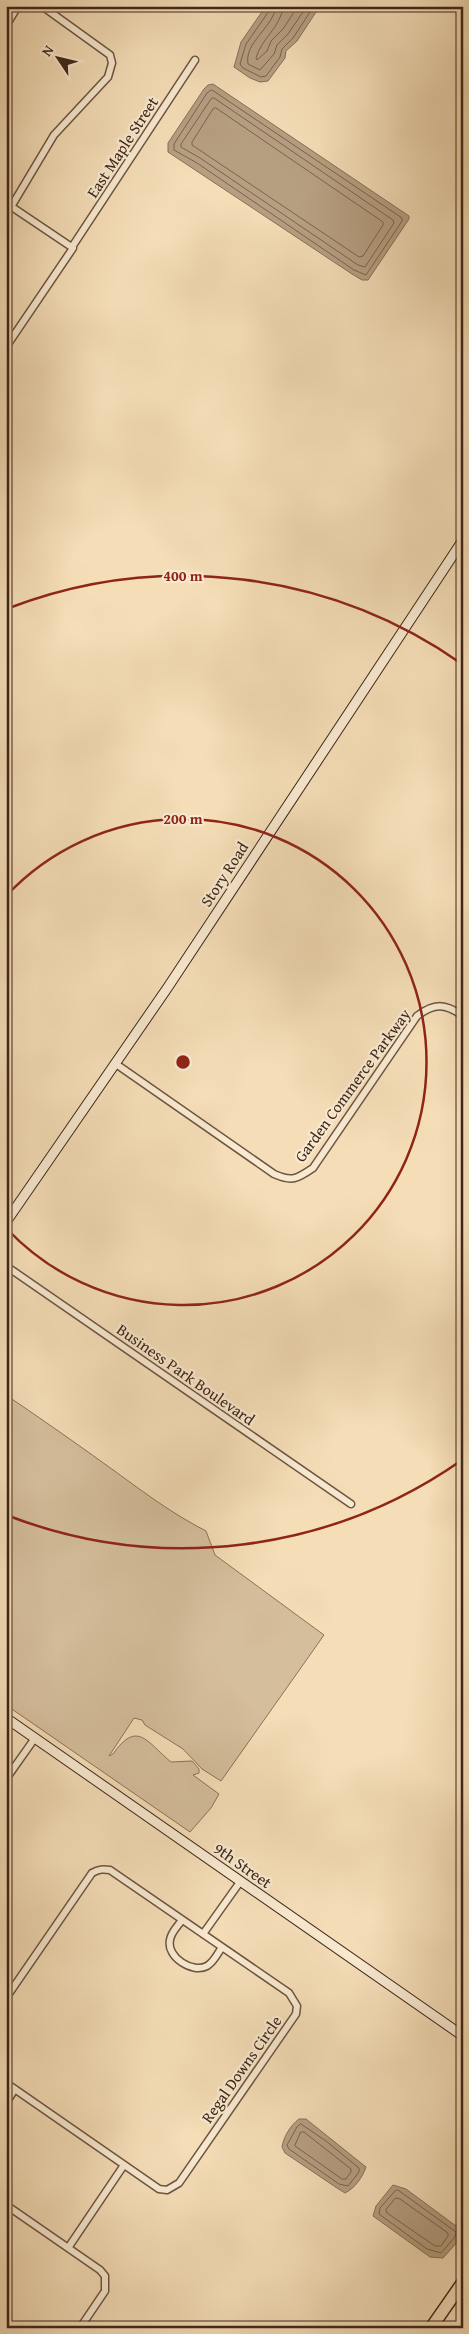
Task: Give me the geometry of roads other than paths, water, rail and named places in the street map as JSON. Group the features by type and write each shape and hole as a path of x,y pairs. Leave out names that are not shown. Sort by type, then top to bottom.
{"highway":[{"path":"432,2328 463,2282"},
{"path":"438,2328 442,2313"}],"street":[{"path":"6,26 18,6"},
{"path":"42,6 110,54 112,63 108,77 54,135 9,205 73,248"},
{"name":"East Maple Street","path":"6,347 73,248 195,60"},
{"name":"Story Road","path":"6,1222 116,1064 463,540"},
{"name":"Garden Commerce Parkway","path":"116,1064 274,1174 287,1180 300,1178 313,1168 417,1016 428,1008 443,1006 453,1009 463,1016"},
{"name":"Business Park Boulevard","path":"6,1266 351,1504"},
{"name":"9th Street","path":"6,1718 463,2036"},
{"path":"6,1779 35,1738"},
{"name":"Regal Downs Circle","path":"6,1998 92,1874 99,1869 110,1870 203,1934 289,1994 297,2006 296,2014 175,2187 167,2190 158,2189 6,2083"},
{"path":"203,1934 240,1882"},
{"path":"182,1920 169,1940 170,1949 174,1956 192,1968 200,1969 209,1965 222,1948"},
{"path":"6,2103 15,2089"},
{"path":"68,2248 124,2165"},
{"path":"6,2205 100,2270 105,2276 105,2291 80,2328"}],"water":[{"path":"266,6 320,6 297,41 286,51 285,58 268,81 260,82 250,78 234,67 241,42"},
{"path":"213,84 409,216 409,219 368,280 362,280 352,274 168,152 168,143 204,89 208,85"},
{"path":"299,2119 306,2119 366,2167 358,2182 349,2191 345,2193 285,2153 282,2147 284,2139 290,2128"},
{"path":"393,2185 406,2189 460,2229 460,2239 443,2258 430,2257 373,2216 376,2206"}],"railway":[{"path":"448,6 463,16"}]}
